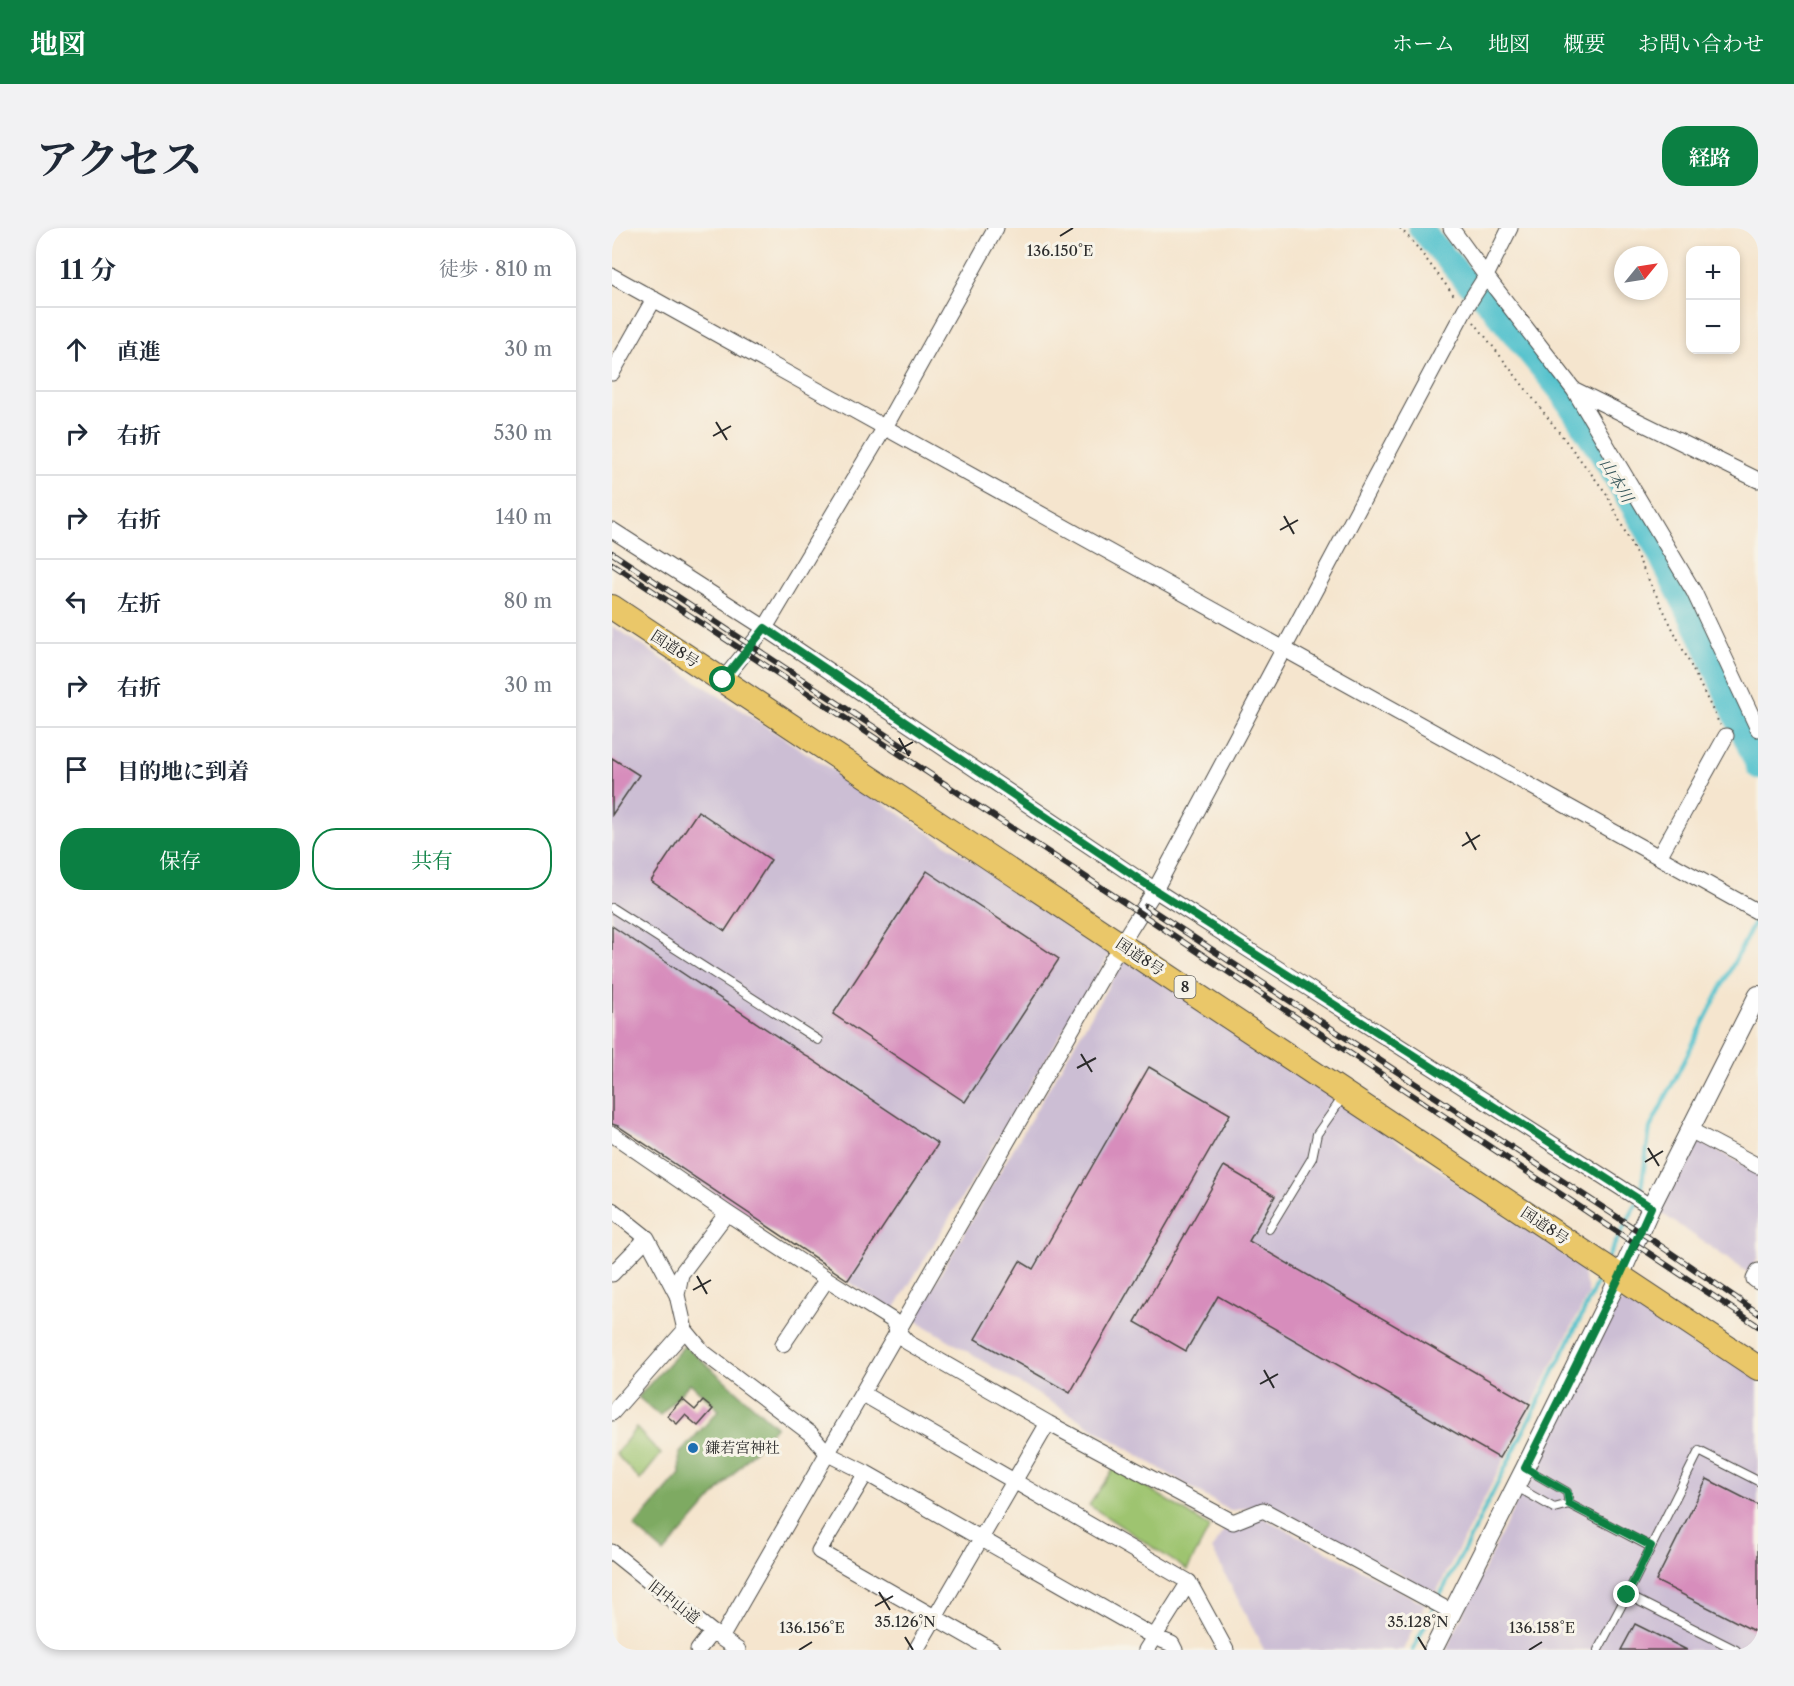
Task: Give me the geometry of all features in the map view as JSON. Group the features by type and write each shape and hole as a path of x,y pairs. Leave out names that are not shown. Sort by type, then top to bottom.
{"highway":[{"name":"国道8号","path":"612,607 1758,1368"}],"street":[{"path":"723,680 765,628 885,427 996,228"},
{"path":"1451,228 1574,390 1694,592 1758,729"},
{"path":"698,1650 717,1635 828,1454 1121,944 1155,890 1510,228"},
{"path":"612,276 1758,912"},
{"path":"612,373 654,299"},
{"path":"1574,390 1758,480"},
{"path":"612,530 765,628 1155,890 1651,1207"},
{"path":"1659,857 1726,736"},
{"path":"1433,1650 1758,995"},
{"path":"1690,1130 1758,1166"},
{"path":"612,1134 727,1214 892,1320 898,1332 908,1342 1048,1423 1233,1522 1263,1510 1452,1612"},
{"path":"612,1210 647,1238 677,1295 684,1330 703,1352 811,1434 828,1454 866,1473 981,1539 1150,1643 1172,1644 1175,1650"},
{"path":"677,1295 681,1274 727,1214"},
{"path":"612,1274 647,1238"},
{"path":"1758,1271 1754,1279 1758,1282"},
{"path":"783,1344 826,1279"},
{"path":"612,1413 684,1330"},
{"path":"863,1394 1189,1582 1227,1650"},
{"path":"916,1650 1048,1423"},
{"path":"866,1473 819,1551 992,1650"},
{"name":"旧中山道","path":"612,1552 738,1650"},
{"path":"1150,1643 1189,1582"}],"lane":[{"path":"612,908 818,1040"},
{"path":"1269,1229 1312,1158 1317,1134 1346,1094"},
{"path":"1599,1650 1699,1451 1758,1481"},
{"path":"1525,1468 1567,1492 1569,1504"},
{"path":"1516,1486 1554,1508 1569,1504 1651,1546"},
{"path":"1627,1595 1736,1650"}],"path":[{"path":"1400,228 1606,493 1726,736"}],"shaded area":[{"path":"612,626 1111,952 893,1311 612,1125"},
{"path":"1126,956 1581,1267 1589,1293 1436,1593 1267,1504 1230,1511 914,1319"},
{"path":"1693,1138 1758,1172 1758,1257 1750,1274 1657,1210"},
{"path":"1639,1295 1758,1377 1758,1650 1446,1650 1609,1308"},
{"path":"1262,1517 1425,1604 1403,1650 1264,1650 1212,1549 1225,1529"}],"green space":[{"path":"685,1345 776,1426 664,1553 634,1527 680,1474 679,1454 719,1410 690,1383 660,1416 638,1397"},
{"path":"636,1428 661,1454 640,1480 616,1454"},
{"path":"1115,1467 1210,1527 1187,1570 1089,1505"}],"building":[{"path":"612,758 639,775 612,815"},
{"path":"698,811 771,860 725,931 651,881"},
{"path":"927,871 1059,959 965,1102 833,1014"},
{"path":"612,926 938,1144 848,1280 612,1124"},
{"path":"1149,1067 1230,1114 1070,1393 975,1339 1020,1261 1033,1269"},
{"path":"1224,1166 1275,1196 1249,1241 1530,1404 1499,1458 1218,1296 1186,1351 1135,1322"},
{"path":"682,1399 695,1410 703,1401 713,1409 698,1426 685,1415 677,1424 667,1416"},
{"path":"1707,1479 1758,1505 1758,1633 1656,1581"},
{"path":"1635,1624 1687,1650 1621,1650"}],"waterway":[{"name":"山本川","path":"1420,228 1467,282 1480,293 1561,392 1602,455 1649,534 1700,635 1758,767"},
{"path":"1640,1196 1650,1128 1758,915"},
{"path":"1608,1257 1637,1203"},
{"path":"1437,1601 1600,1275"},
{"path":"1413,1650 1434,1607"}],"railway":[{"path":"612,553 910,751"},
{"path":"612,564 1758,1326"},
{"path":"1146,906 1652,1240 1758,1313"}],"place":[{"name":"鎌若宮神社","path":"693,1448"}],"route":[{"path":"723,680 765,628 1155,890 1651,1207 1620,1276 1525,1468 1567,1492 1569,1504 1651,1546 1627,1595"}]}
